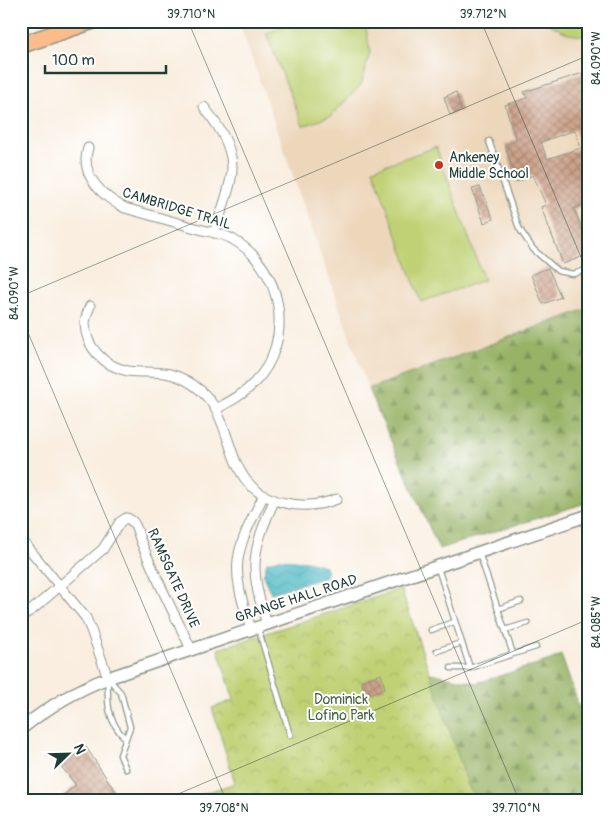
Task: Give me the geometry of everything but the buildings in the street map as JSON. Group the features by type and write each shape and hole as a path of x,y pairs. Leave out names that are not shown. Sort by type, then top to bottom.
{"highway":[{"path":"21,45 92,21"}],"street":[{"path":"204,107 219,127 228,149 232,166 230,181 214,233"},
{"name":"CAMBRIDGE TRAIL","path":"88,148 85,158 88,171 97,188 111,201 125,208 230,238 242,245 262,266 275,292 279,320 275,349 262,373 243,393 216,409"},
{"path":"90,306 85,322 88,343 100,357 111,365 127,371 161,372 181,378 201,391 216,409 240,471 252,487 263,497 274,501 304,506 321,505 337,499"},
{"path":"258,626 239,590 237,563 243,536 263,497"},
{"path":"258,626 258,593 254,565 259,538 274,501"},
{"name":"GRANGE HALL ROAD","path":"21,729 60,701 108,678 589,516"},
{"name":"RAMSGATE DRIVE","path":"21,617 33,609 108,544 122,519 130,519 135,524 154,571 191,649"},
{"path":"21,539 86,618 92,630 108,678"}],"lane":[{"path":"489,141 519,228 533,249 558,271 573,274 589,269"},
{"path":"479,552 513,654"},
{"path":"438,566 470,668"},
{"path":"498,609 521,601"},
{"path":"431,630 454,622"},
{"path":"505,630 528,623"},
{"path":"258,626 290,735"},
{"path":"437,651 461,643"},
{"path":"451,668 470,668 536,647"},
{"path":"108,678 107,701 115,728 125,738"},
{"path":"108,678 121,693 130,727 120,755 126,769"}],"shaded area":[{"name":"Ankeney Middle School","path":"589,21 589,308 368,389 239,22"}],"green space":[{"path":"299,21 365,21 370,52 361,85 331,116 303,126 266,33"},
{"path":"543,21 589,21 589,37 569,34"},
{"path":"436,147 484,280 421,302 373,169"},
{"path":"589,308 589,502 439,549 368,389"},
{"name":"Dominick Lofino Park","path":"401,589 473,800 185,800 235,783 212,708 234,700 218,649"},
{"path":"561,655 589,734 589,800 313,800 426,672 477,683"}],"water":[{"path":"280,559 307,561 325,566 326,577 271,593 263,576 267,562"}],"place":[{"name":"Ankeney Middle School","path":"439,165"}]}
